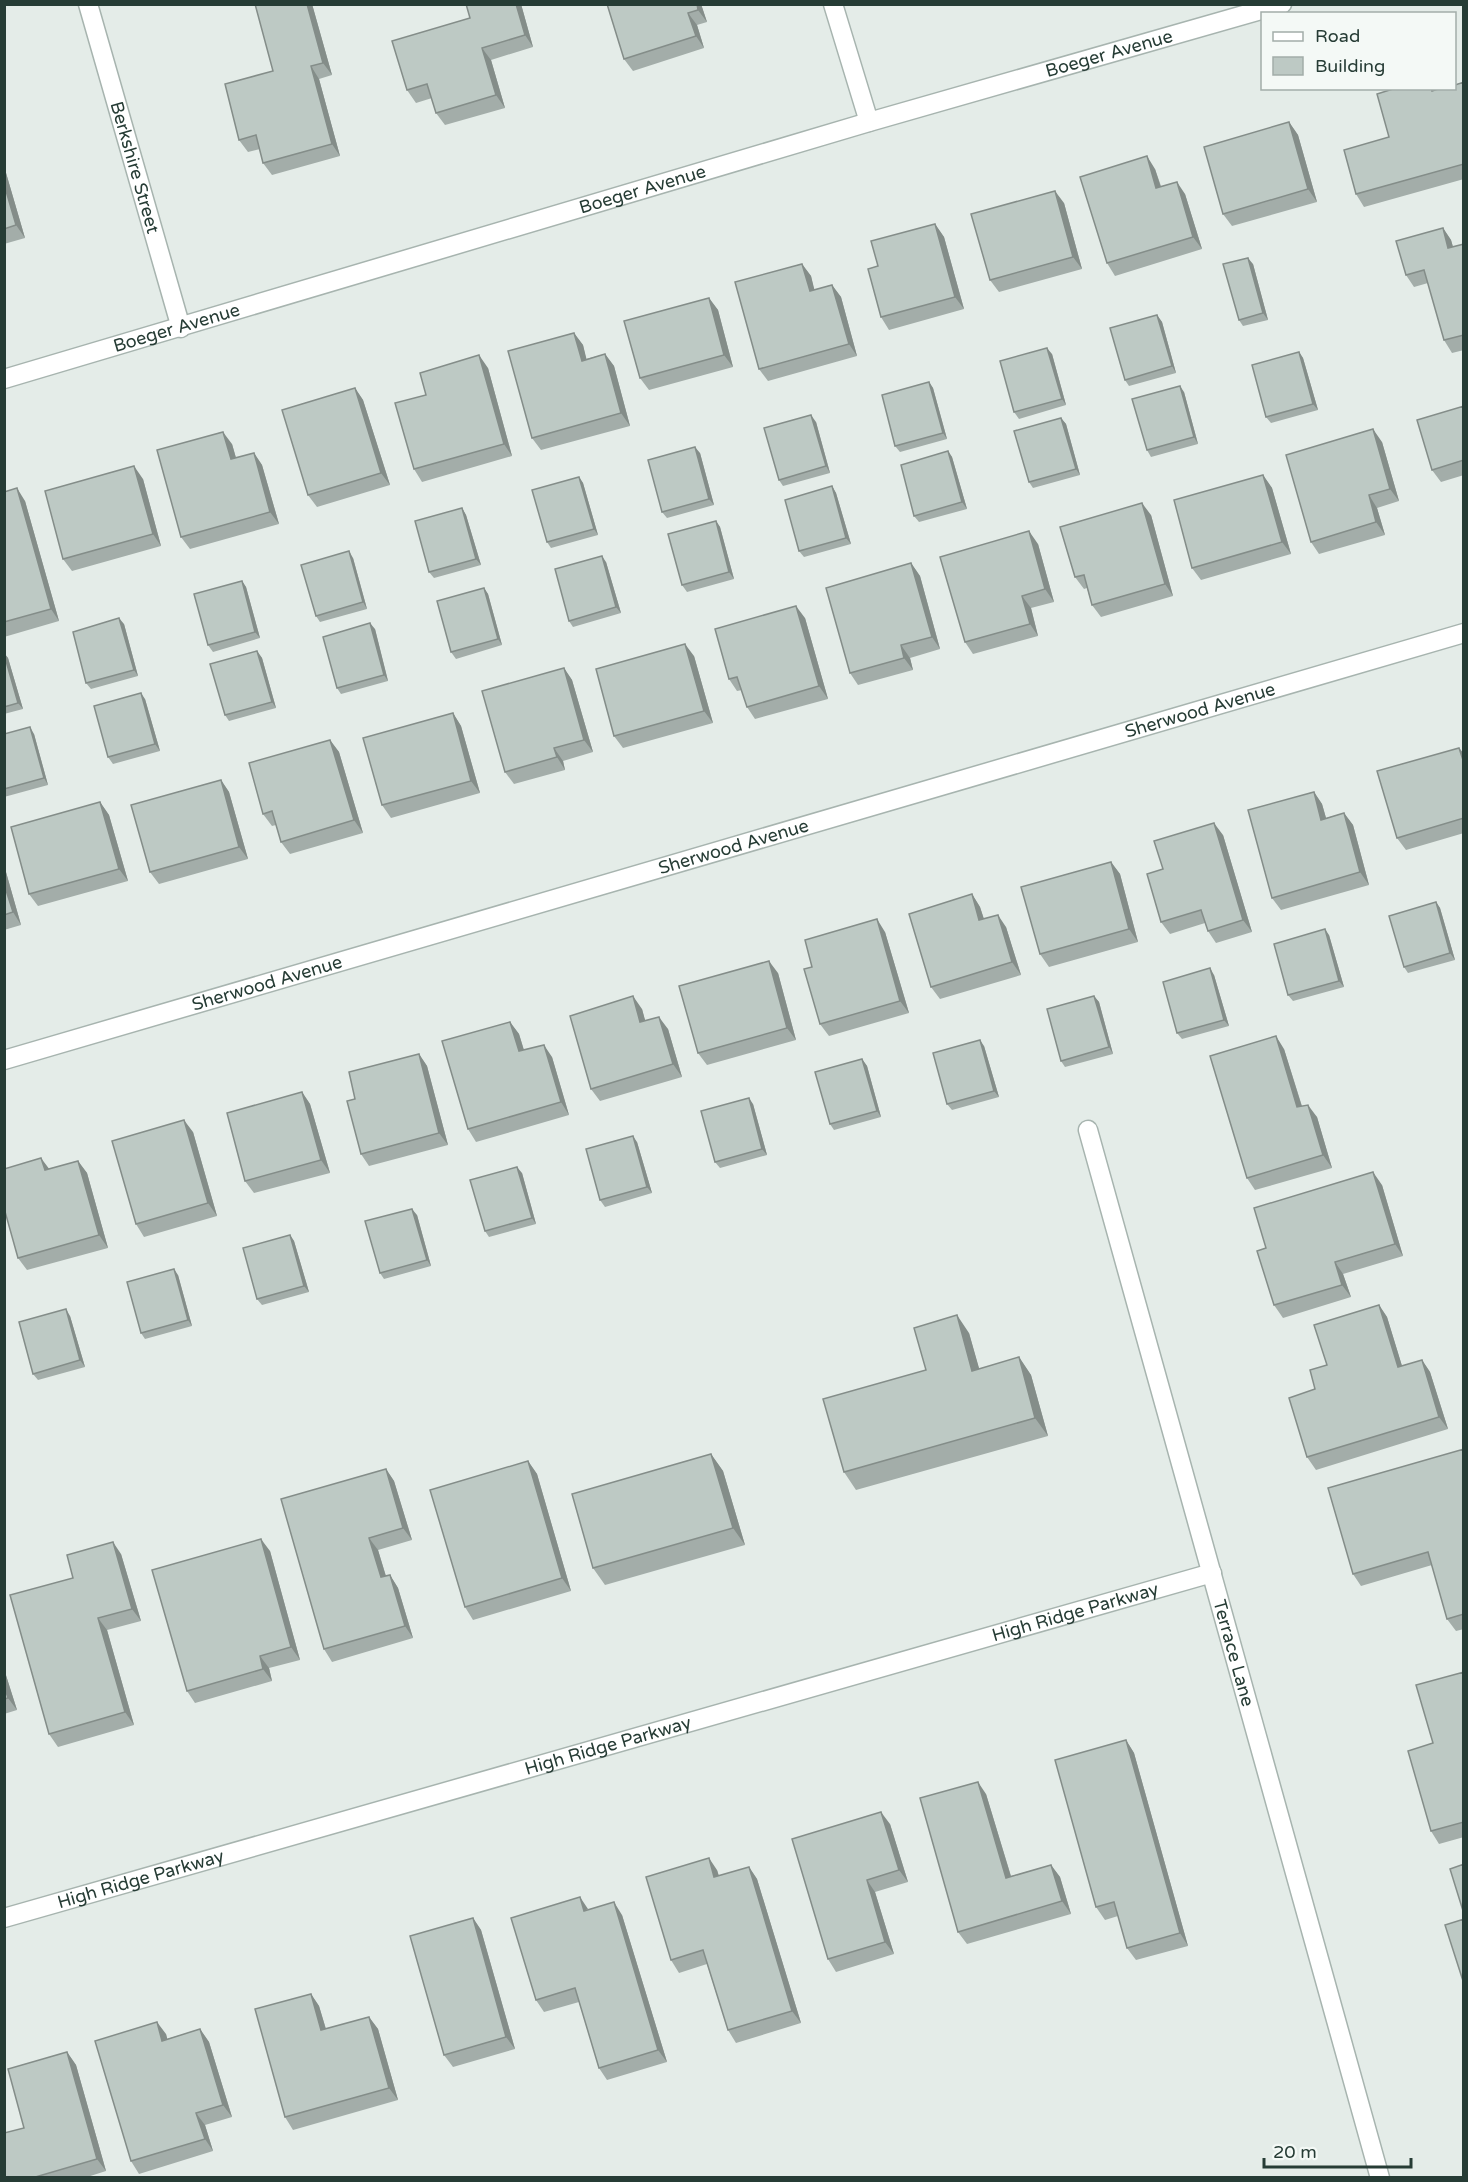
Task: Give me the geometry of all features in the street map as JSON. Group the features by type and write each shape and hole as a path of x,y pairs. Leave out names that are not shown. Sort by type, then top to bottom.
{"street":[{"name":"Berkshire Street","path":"88,4 181,328"},
{"path":"833,4 869,122"},
{"name":"Boeger Avenue","path":"4,379 869,122 1281,4"},
{"name":"Sherwood Avenue","path":"4,1060 1464,633"},
{"name":"Terrace Lane","path":"1088,1130 1380,2178"},
{"name":"High Ridge Parkway","path":"4,1918 1212,1573"}],"building":[{"path":"255,4 307,4 323,63 311,66 332,144 263,163 256,135 239,140 225,84 273,71"},
{"path":"466,4 516,4 525,35 482,48 496,95 436,113 427,84 407,90 392,41 470,18"},
{"path":"607,4 697,4 698,10 688,13 696,36 624,59"},
{"path":"1464,82 1464,164 1356,194 1344,150 1389,137 1377,94 1390,90 1456,90 1456,85"},
{"path":"1289,122 1308,189 1223,214 1204,147"},
{"path":"1147,156 1156,188 1177,182 1193,237 1107,263 1080,177"},
{"path":"4,184 16,225 4,229"},
{"path":"1055,191 1073,257 990,280 971,214"},
{"path":"935,224 955,297 881,317 868,269 878,266 871,241"},
{"path":"1443,228 1448,248 1464,244 1464,335 1444,340 1424,270 1406,275 1396,241"},
{"path":"1248,258 1263,313 1239,320 1223,264"},
{"path":"802,264 810,291 832,285 849,344 759,369 735,282"},
{"path":"709,298 724,355 640,378 624,321"},
{"path":"1157,315 1172,366 1125,380 1110,328"},
{"path":"574,333 582,361 605,354 621,413 532,438 508,351"},
{"path":"1047,348 1062,399 1014,412 1000,361"},
{"path":"1299,352 1313,404 1266,417 1252,365"},
{"path":"479,355 504,444 414,469 395,403 426,395 420,373"},
{"path":"929,382 943,433 895,446 882,395"},
{"path":"1180,386 1194,437 1147,450 1132,399"},
{"path":"355,388 381,473 308,495 282,410"},
{"path":"1464,406 1464,460 1432,470 1417,420"},
{"path":"811,415 826,466 779,480 764,428"},
{"path":"1061,418 1076,469 1029,482 1014,431"},
{"path":"1373,429 1390,489 1369,495 1376,522 1311,542 1286,455"},
{"path":"223,432 231,459 254,453 270,512 181,537 157,450"},
{"path":"695,447 709,499 662,512 648,460"},
{"path":"948,451 962,502 914,516 901,465"},
{"path":"134,466 153,534 63,559 45,491"},
{"path":"1263,475 1282,542 1192,568 1174,500"},
{"path":"579,477 594,529 547,542 532,490"},
{"path":"832,486 846,538 799,551 785,500"},
{"path":"17,488 51,609 4,622 4,492"},
{"path":"1142,503 1165,584 1092,605 1084,575 1075,577 1060,527"},
{"path":"462,508 476,559 429,572 415,521"},
{"path":"716,521 729,572 682,585 668,534"},
{"path":"1029,531 1045,589 1022,596 1030,624 965,642 940,557"},
{"path":"349,551 363,602 316,616 301,565"},
{"path":"602,556 616,607 569,621 555,569"},
{"path":"911,563 932,637 901,645 904,658 850,673 826,588"},
{"path":"242,581 255,632 208,645 194,594"},
{"path":"484,588 498,639 451,652 437,601"},
{"path":"796,606 819,686 747,707 737,677 729,679 715,629"},
{"path":"119,618 134,670 86,683 73,632"},
{"path":"370,623 384,675 337,688 323,637"},
{"path":"685,644 704,711 614,736 596,669"},
{"path":"257,651 272,702 225,715 210,664"},
{"path":"4,654 18,703 4,707"},
{"path":"564,668 584,740 554,748 557,757 505,772 482,691"},
{"path":"141,693 155,744 108,757 94,706"},
{"path":"453,713 471,781 382,805 363,738"},
{"path":"30,727 44,778 4,789 4,734"},
{"path":"330,740 354,820 281,842 272,811 263,814 249,763"},
{"path":"1459,748 1464,763 1464,818 1397,838 1377,771"},
{"path":"221,780 239,847 150,872 131,805"},
{"path":"1314,792 1321,820 1344,813 1360,872 1272,898 1248,810"},
{"path":"100,802 119,869 29,894 11,827"},
{"path":"1214,823 1243,920 1208,931 1201,910 1161,922 1147,874 1163,869 1154,841"},
{"path":"1111,862 1129,929 1040,954 1021,887"},
{"path":"4,884 13,912 4,915"},
{"path":"972,894 979,920 998,915 1012,962 931,987 909,914"},
{"path":"1436,902 1450,953 1404,967 1389,916"},
{"path":"877,919 900,1001 820,1024 804,969 812,967 805,940"},
{"path":"1325,929 1339,981 1288,995 1274,944"},
{"path":"769,961 787,1028 698,1053 679,986"},
{"path":"1210,968 1224,1020 1177,1033 1163,982"},
{"path":"633,996 640,1022 659,1017 673,1064 591,1089 570,1016"},
{"path":"1094,996 1109,1047 1061,1061 1047,1009"},
{"path":"510,1022 519,1051 544,1045 561,1102 468,1129 442,1041"},
{"path":"1276,1036 1297,1107 1308,1105 1323,1155 1247,1178 1210,1056"},
{"path":"980,1040 994,1091 947,1104 933,1053"},
{"path":"419,1054 439,1133 361,1154 347,1101 355,1099 349,1072"},
{"path":"862,1059 877,1111 830,1124 815,1072"},
{"path":"302,1092 321,1160 245,1181 227,1113"},
{"path":"749,1098 762,1149 715,1162 701,1111"},
{"path":"184,1120 208,1203 136,1224 112,1141"},
{"path":"633,1136 647,1187 600,1200 586,1149"},
{"path":"41,1158 45,1170 78,1161 99,1235 18,1258 4,1208 4,1169"},
{"path":"517,1167 532,1218 485,1231 470,1180"},
{"path":"1373,1172 1395,1244 1335,1262 1342,1285 1274,1305 1257,1251 1266,1248 1254,1208"},
{"path":"412,1209 427,1260 380,1273 365,1221"},
{"path":"290,1235 304,1286 257,1299 243,1248"},
{"path":"174,1269 188,1320 141,1333 127,1282"},
{"path":"1379,1305 1398,1367 1422,1360 1439,1417 1307,1457 1289,1398 1315,1389 1310,1370 1327,1365 1314,1325"},
{"path":"66,1309 80,1360 33,1374 19,1322"},
{"path":"957,1315 972,1371 1019,1357 1035,1418 844,1472 823,1399 926,1370 914,1328"},
{"path":"1464,1449 1464,1614 1447,1619 1428,1552 1353,1574 1328,1488"},
{"path":"711,1454 733,1528 593,1568 572,1494"},
{"path":"528,1461 562,1578 465,1607 430,1490"},
{"path":"386,1469 403,1528 369,1538 381,1577 390,1575 405,1626 324,1649 281,1499"},
{"path":"261,1539 291,1647 260,1656 263,1669 187,1691 152,1570"},
{"path":"113,1542 132,1609 98,1618 125,1712 49,1734 10,1595 73,1578 67,1555"},
{"path":"1464,1672 1464,1822 1431,1831 1408,1751 1433,1743 1416,1685"},
{"path":"4,1685 8,1698 4,1699"},
{"path":"1126,1740 1180,1933 1127,1948 1114,1902 1096,1907 1055,1760"},
{"path":"978,1782 1006,1878 1051,1865 1062,1901 958,1932 920,1798"},
{"path":"881,1812 899,1870 867,1880 885,1942 828,1959 792,1839"},
{"path":"709,1858 714,1877 749,1867 792,2011 728,2030 703,1950 671,1960 646,1877"},
{"path":"1464,1864 1464,1914 1450,1869"},
{"path":"580,1897 584,1911 614,1902 658,2050 599,2068 575,1988 536,2000 511,1918"},
{"path":"473,1918 506,2037 444,2055 410,1936"},
{"path":"1464,1919 1464,1984 1445,1925"},
{"path":"311,1994 321,2030 369,2017 389,2088 285,2117 255,2009"},
{"path":"157,2022 162,2041 200,2029 223,2105 196,2113 205,2139 131,2161 95,2041"},
{"path":"67,2052 97,2159 32,2178 4,2178 4,2133 24,2128 8,2069"}]}
